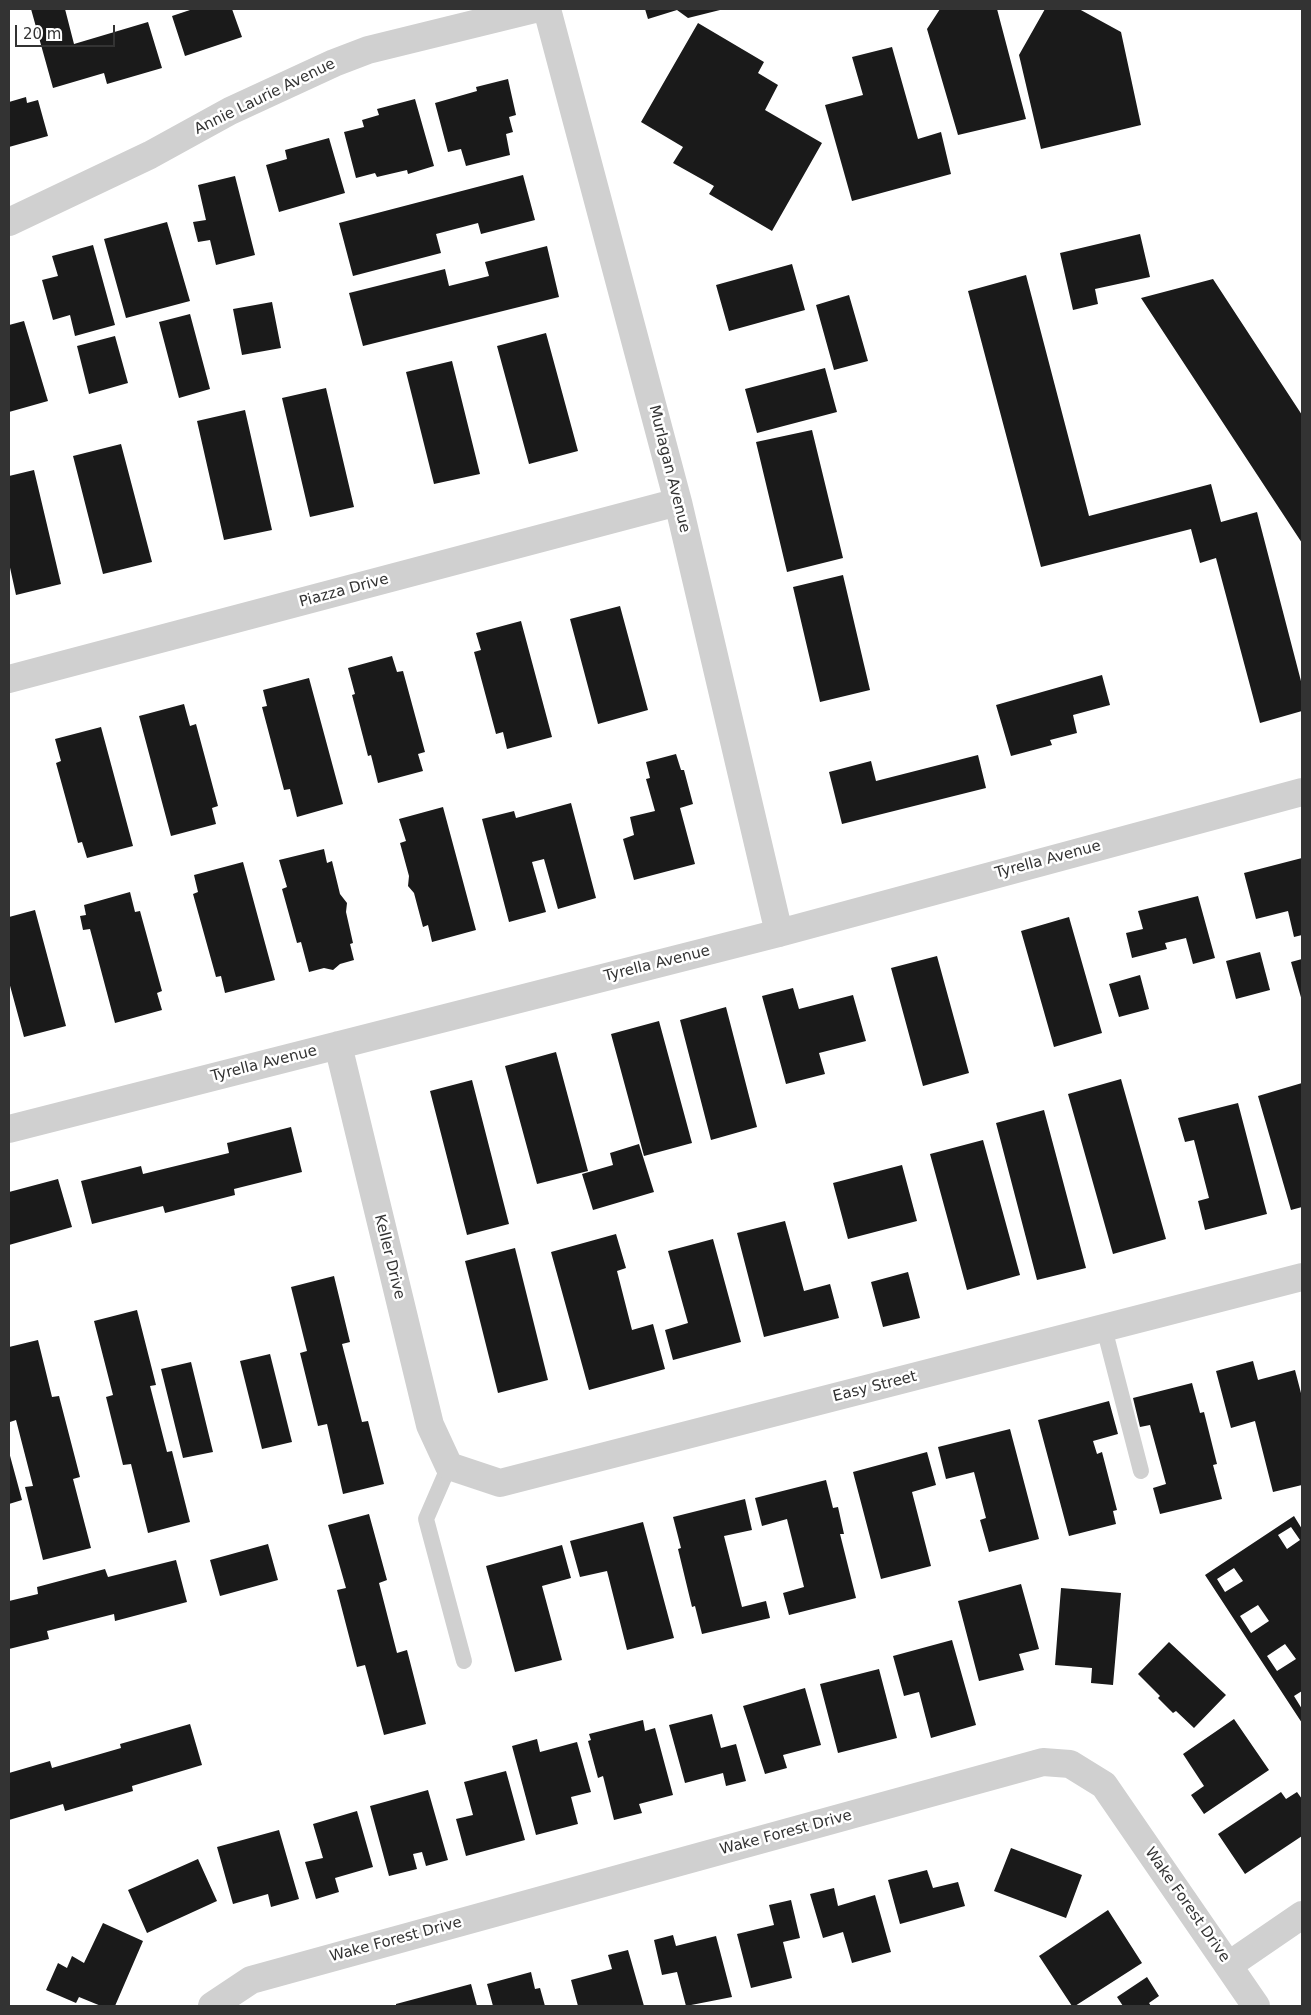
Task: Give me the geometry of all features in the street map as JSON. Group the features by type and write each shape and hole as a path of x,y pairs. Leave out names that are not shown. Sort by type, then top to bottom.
{"street":[{"name":"Annie Laurie Avenue","path":"9,222 150,155 230,111 334,63 368,50 536,9"},
{"name":"Murlagan Avenue","path":"547,9 678,502 779,933"},
{"name":"Piazza Drive","path":"9,679 678,502"},
{"name":"Tyrella Avenue","path":"9,1130 779,933 1302,792"},
{"name":"Keller Drive","path":"338,1045 430,1425 449,1466"},
{"name":"Easy Street","path":"449,1466 500,1483 1302,1277"},
{"name":"Wake Forest Drive","path":"212,2006 251,1980 1043,1762 1070,1764 1104,1785 1256,2006"},
{"path":"1229,1965 1302,1916"}],"lane":[{"path":"1104,1328 1140,1472"},
{"path":"449,1466 426,1519 464,1661"}],"building":[{"path":"31,9 65,9 74,44 148,22 162,68 107,84 104,73 53,88"},
{"path":"193,9 232,9 242,37 185,56 172,16"},
{"path":"645,9 724,9 688,18 677,10 648,19"},
{"path":"940,9 997,9 1026,119 958,135 927,29"},
{"path":"1045,9 1079,9 1121,32 1141,125 1041,149 1019,55"},
{"path":"698,23 764,62 758,73 778,85 765,110 822,143 772,231 709,194 714,186 673,163 683,147 641,122"},
{"path":"892,47 918,139 941,132 951,174 852,201 825,105 863,95 852,57"},
{"path":"508,79 516,115 509,117 513,132 506,134 510,155 466,166 461,149 448,152 435,103 477,91 476,87"},
{"path":"26,97 27,103 38,100 48,136 9,147 9,102"},
{"path":"415,99 434,166 408,174 407,170 377,177 375,173 356,178 344,132 364,127 362,120 379,115 377,109"},
{"path":"329,138 345,193 279,212 266,165 287,159 285,150"},
{"path":"523,175 535,220 481,234 478,223 436,234 441,253 353,276 339,223"},
{"path":"235,176 255,255 216,265 210,240 198,242 193,222 206,220 198,185"},
{"path":"167,222 190,301 126,318 104,239"},
{"path":"1140,234 1150,277 1095,289 1098,304 1073,310 1060,253"},
{"path":"93,245 115,325 75,336 70,315 53,320 42,280 58,276 52,256"},
{"path":"547,246 559,297 363,346 349,293 445,269 449,286 489,276 485,262"},
{"path":"792,264 805,310 729,331 716,285"},
{"path":"1026,275 1089,516 1211,484 1221,522 1257,512 1302,685 1302,711 1260,723 1216,558 1200,563 1191,529 1041,567 968,291"},
{"path":"1213,279 1302,415 1302,543 1141,298"},
{"path":"849,295 868,361 834,370 816,305"},
{"path":"272,302 281,348 242,355 233,309"},
{"path":"190,314 210,389 179,398 159,322"},
{"path":"24,321 48,401 9,412 9,325"},
{"path":"546,333 578,451 529,464 497,346"},
{"path":"115,336 128,383 89,394 77,346"},
{"path":"452,361 480,474 434,484 406,372"},
{"path":"825,368 837,412 757,433 745,389"},
{"path":"326,388 354,507 310,517 282,398"},
{"path":"245,410 272,530 224,540 197,421"},
{"path":"812,430 843,558 787,572 756,442"},
{"path":"121,444 152,562 103,574 73,456"},
{"path":"34,470 61,584 16,595 9,563 9,476"},
{"path":"843,575 870,690 820,702 793,587"},
{"path":"620,606 648,710 598,724 570,619"},
{"path":"521,621 552,737 507,749 503,732 496,734 474,652 481,650 476,633"},
{"path":"392,656 397,672 403,671 425,752 418,754 423,771 378,783 371,755 368,756 352,695 355,694 348,668"},
{"path":"1102,675 1110,705 1073,715 1077,733 1050,740 1052,745 1011,756 996,705"},
{"path":"309,678 343,804 297,817 290,789 284,790 262,707 267,706 263,690"},
{"path":"184,704 190,726 196,724 218,806 212,808 216,824 171,836 139,716"},
{"path":"101,727 133,846 87,858 82,842 78,843 56,763 61,761 55,739"},
{"path":"676,754 681,770 684,770 693,804 680,808 695,864 634,880 623,839 634,835 630,817 655,811 646,779 650,778 646,762"},
{"path":"978,755 986,788 842,824 829,772 871,761 876,781"},
{"path":"571,803 596,898 558,909 544,859 532,862 546,912 509,922 482,819 514,811 516,818"},
{"path":"443,807 476,930 432,942 428,925 423,927 414,893 408,886 409,876 400,843 406,841 399,819"},
{"path":"324,849 327,863 332,861 340,894 347,903 346,912 353,943 350,944 354,960 340,964 333,970 324,968 309,972 301,942 297,943 282,889 287,887 279,860"},
{"path":"1302,858 1302,935 1294,937 1288,911 1256,919 1244,873"},
{"path":"243,862 275,980 225,993 221,976 216,977 193,894 198,892 194,875"},
{"path":"130,892 135,912 140,911 162,991 157,993 162,1010 115,1023 90,929 83,930 80,916 86,915 84,905"},
{"path":"1198,896 1215,958 1193,964 1186,938 1165,943 1167,949 1132,958 1126,933 1143,929 1138,911"},
{"path":"35,910 66,1026 24,1037 9,982 9,917"},
{"path":"1069,917 1102,1033 1054,1047 1021,931"},
{"path":"1260,952 1270,990 1236,999 1226,961"},
{"path":"937,956 969,1073 923,1086 891,968"},
{"path":"1302,959 1302,1001 1291,962"},
{"path":"1140,975 1149,1009 1119,1017 1109,984"},
{"path":"793,988 799,1009 853,995 866,1041 819,1053 825,1074 786,1084 762,996"},
{"path":"726,1007 757,1127 711,1140 680,1020"},
{"path":"659,1021 692,1143 644,1156 611,1034"},
{"path":"556,1052 588,1171 537,1184 505,1066"},
{"path":"1121,1079 1166,1239 1113,1254 1068,1094"},
{"path":"472,1080 509,1224 467,1235 430,1091"},
{"path":"1302,1083 1302,1207 1291,1210 1258,1096"},
{"path":"1238,1103 1267,1214 1205,1230 1198,1201 1209,1198 1194,1140 1185,1142 1178,1118"},
{"path":"1044,1110 1086,1268 1037,1280 996,1123"},
{"path":"291,1127 302,1172 234,1189 235,1195 165,1213 163,1206 92,1224 81,1181 141,1166 143,1174 229,1153 227,1143"},
{"path":"983,1140 1020,1275 967,1290 930,1154"},
{"path":"639,1144 654,1192 593,1210 582,1174 613,1165 610,1153"},
{"path":"902,1165 917,1221 848,1239 833,1183"},
{"path":"58,1179 72,1227 9,1245 9,1192"},
{"path":"785,1221 804,1291 830,1284 839,1318 764,1337 737,1233"},
{"path":"616,1234 626,1268 617,1271 632,1330 653,1324 665,1369 589,1390 551,1252"},
{"path":"713,1239 741,1342 673,1360 665,1330 688,1323 668,1251"},
{"path":"515,1248 548,1380 498,1393 465,1261"},
{"path":"908,1272 920,1318 883,1327 871,1282"},
{"path":"334,1276 350,1342 342,1344 362,1422 368,1421 384,1484 343,1494 327,1424 318,1426 300,1353 307,1351 291,1287"},
{"path":"137,1310 156,1385 150,1386 167,1452 172,1451 190,1522 148,1533 131,1464 123,1465 106,1397 113,1395 94,1321"},
{"path":"38,1340 52,1397 59,1396 80,1477 73,1479 91,1548 43,1560 25,1487 33,1486 16,1420 10,1422 9,1418 9,1347"},
{"path":"270,1354 292,1442 262,1449 240,1361"},
{"path":"1253,1361 1258,1380 1295,1370 1302,1397 1302,1485 1273,1492 1255,1421 1231,1428 1216,1371"},
{"path":"191,1362 213,1452 183,1458 161,1369"},
{"path":"1192,1383 1200,1413 1204,1412 1217,1464 1213,1465 1222,1499 1160,1514 1153,1488 1166,1484 1150,1425 1140,1427 1133,1398"},
{"path":"1109,1401 1118,1434 1093,1441 1097,1454 1102,1452 1117,1510 1113,1511 1116,1524 1069,1536 1038,1420"},
{"path":"1010,1429 1039,1539 989,1552 980,1520 986,1518 974,1472 946,1479 938,1447"},
{"path":"9,1452 22,1500 9,1504"},
{"path":"927,1452 936,1485 912,1492 931,1566 881,1579 853,1472"},
{"path":"826,1480 833,1508 838,1507 844,1534 840,1534 856,1598 789,1615 783,1593 804,1587 787,1519 762,1526 755,1498"},
{"path":"745,1499 752,1530 724,1536 742,1607 766,1601 770,1618 702,1634 695,1606 692,1607 678,1549 681,1548 673,1517"},
{"path":"369,1514 387,1580 379,1583 397,1653 407,1650 426,1724 384,1735 365,1665 357,1667 337,1590 346,1588 328,1525"},
{"path":"1294,1516 1302,1529 1302,1691 1294,1696 1302,1709 1302,1723 1205,1575","holes":["1291,1527 1300,1540 1287,1549 1278,1535","1234,1568 1243,1581 1225,1592 1217,1579","1258,1605 1269,1621 1251,1633 1240,1616","1285,1644 1296,1659 1277,1671 1267,1656"]},
{"path":"643,1522 674,1638 627,1650 607,1571 580,1577 570,1541"},
{"path":"268,1544 278,1580 220,1596 210,1560"},
{"path":"562,1545 571,1578 542,1586 562,1660 515,1672 486,1566"},
{"path":"176,1560 187,1602 115,1621 114,1614 47,1631 49,1639 9,1649 9,1601 38,1594 37,1587 105,1569 108,1577"},
{"path":"1021,1584 1039,1649 1019,1654 1024,1670 979,1681 958,1601"},
{"path":"1061,1588 1121,1593 1113,1685 1091,1683 1092,1668 1055,1665"},
{"path":"952,1640 976,1725 931,1738 919,1692 904,1696 893,1656"},
{"path":"1169,1642 1226,1695 1194,1728 1176,1711 1173,1713 1158,1698 1160,1696 1138,1674"},
{"path":"879,1669 897,1738 838,1753 820,1684"},
{"path":"805,1688 821,1745 783,1755 787,1768 765,1774 743,1706"},
{"path":"712,1714 721,1748 736,1744 746,1781 726,1786 723,1773 685,1783 669,1725"},
{"path":"1234,1719 1269,1770 1204,1814 1191,1795 1204,1786 1183,1754"},
{"path":"643,1720 645,1731 655,1728 673,1795 639,1804 642,1813 614,1820 603,1776 598,1778 588,1741 591,1740 589,1734"},
{"path":"190,1724 202,1765 132,1786 133,1791 65,1811 63,1804 9,1820 9,1773 50,1761 52,1768 121,1748 120,1744"},
{"path":"537,1739 540,1752 577,1742 591,1792 571,1797 578,1824 536,1835 512,1746"},
{"path":"506,1771 525,1840 466,1856 456,1819 473,1815 464,1782"},
{"path":"428,1790 448,1860 426,1866 422,1852 413,1854 417,1869 389,1876 370,1806"},
{"path":"1281,1792 1286,1799 1297,1792 1302,1799 1302,1836 1245,1874 1218,1834"},
{"path":"357,1811 373,1867 335,1878 339,1892 316,1899 305,1862 323,1858 313,1824"},
{"path":"279,1830 299,1899 271,1907 268,1894 233,1904 217,1847"},
{"path":"1011,1848 1082,1875 1066,1918 994,1891"},
{"path":"198,1859 217,1901 147,1933 128,1890"},
{"path":"927,1870 933,1888 958,1882 965,1906 900,1924 888,1880"},
{"path":"834,1888 838,1906 875,1895 891,1952 852,1963 843,1932 823,1938 810,1894"},
{"path":"791,1900 800,1938 783,1942 792,1978 751,1988 737,1934 774,1925 769,1905"},
{"path":"1108,1910 1142,1963 1075,2006 1072,2006 1039,1956"},
{"path":"103,1923 143,1941 115,2006 101,2006 79,1997 76,2003 46,1990 58,1963 67,1968 72,1956 84,1963"},
{"path":"673,1935 676,1946 716,1936 732,1997 686,2006 677,1972 662,1975 654,1940"},
{"path":"628,1950 644,2006 578,2006 571,1980 612,1969 608,1955"},
{"path":"531,1972 535,1989 540,1988 545,2006 493,2006 487,1984"},
{"path":"1147,1977 1159,1996 1149,2003 1151,2006 1123,2006 1117,1997"},
{"path":"471,1984 477,2006 396,2006 396,2004"}]}
